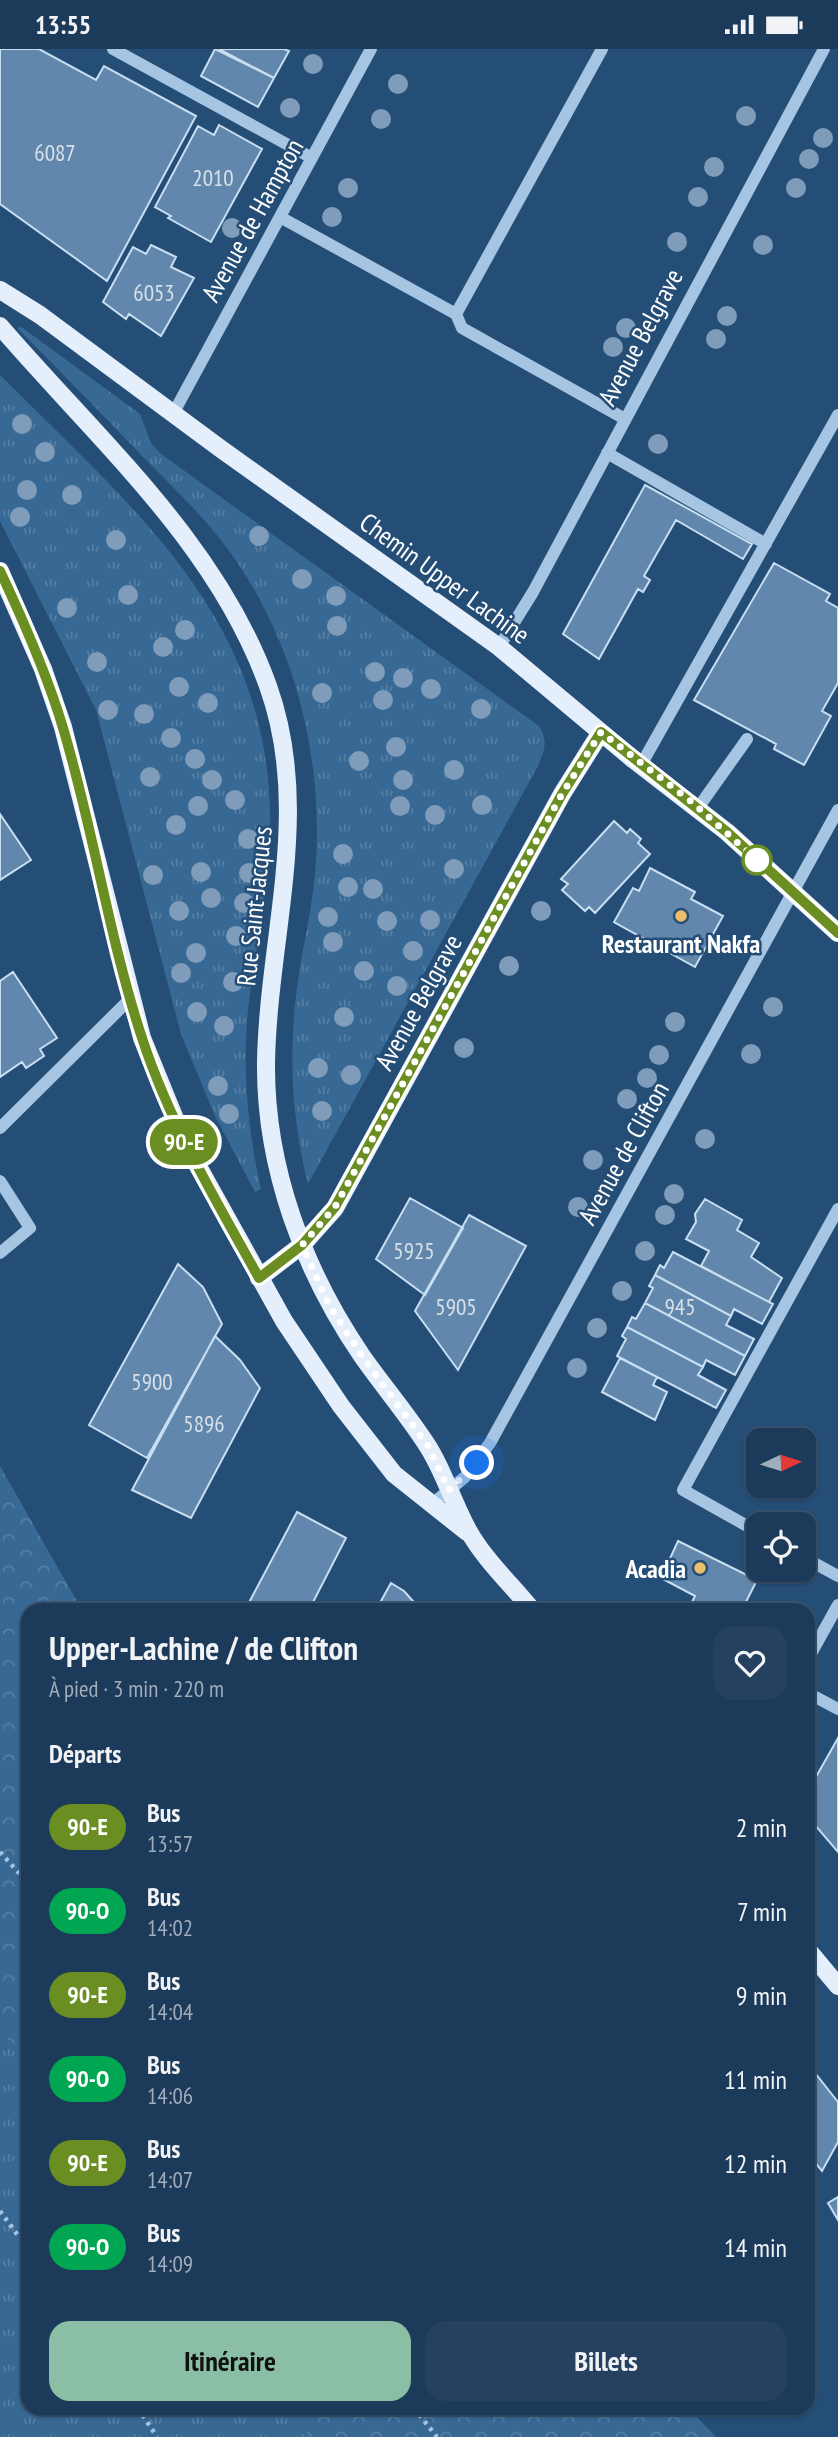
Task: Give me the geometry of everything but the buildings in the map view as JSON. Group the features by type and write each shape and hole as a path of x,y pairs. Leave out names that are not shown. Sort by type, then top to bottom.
{"main road":[{"name":"Chemin Upper Lachine","path":"0,290 40,315 173,414 499,647 641,765 698,808 838,933"},
{"name":"Rue Saint-Jacques","path":"0,326 197,554 242,623 270,690 286,765 289,841 269,1020 267,1099 281,1178 302,1245 321,1291 362,1356 428,1446 470,1534 526,1603"},
{"name":"Rue Saint-Jacques","path":"0,571 43,669 63,727 131,997 154,1071 184,1141 259,1278 312,1365 369,1444 394,1474 470,1534"},
{"name":"Avenue Belgrave","path":"259,1278 302,1245 335,1207 562,794 601,732"},
{"path":"815,1958 838,1986"}],"street":[{"name":"Avenue de Hampton","path":"173,414 371,49"},
{"path":"456,314 602,49"},
{"name":"Avenue Belgrave","path":"499,647 533,592 824,49"},
{"path":"120,51 312,158"},
{"path":"280,216 456,314 462,328 625,419"},
{"path":"641,765 838,415"},
{"path":"607,453 766,544"},
{"path":"698,808 747,739"},
{"name":"Avenue de Clifton","path":"431,1505 465,1478 490,1443 838,810"},
{"path":"0,1128 131,997"},
{"path":"0,1181 30,1229 0,1253"},
{"path":"746,1525 683,1490 838,1209"},
{"path":"816,1564 838,1576"},
{"path":"815,1646 838,1605"},
{"path":"815,1697 838,1709"}],"path":[{"path":"0,1852 21,1875"},
{"path":"0,2211 21,2240"},
{"path":"142,2415 156,2437"},
{"path":"420,2415 437,2437"}],"green space":[{"path":"20,326 140,414 151,443 161,454 539,726 544,736 544,751 538,766 308,1184 296,1117 292,1050 297,989 315,874 317,831 309,745 287,662 271,622 251,584 218,536 18,329"},
{"path":"0,375 105,480 153,532 195,586 229,644 254,707 268,778 269,858 246,1033 247,1100 261,1189 255,1192 215,1116 181,1034 96,710 0,521"},
{"path":"0,1466 78,1603 21,1603 21,2057 0,2029"},
{"path":"0,2029 21,2057 21,2415 293,2415 310,2437 0,2437"},
{"path":"293,2415 695,2415 716,2437 310,2437"}],"bus line":[{"name":"90-E","path":"0,571 43,669 63,727 125,977 154,1071 184,1141 259,1278 302,1245 321,1227 335,1207 562,794 601,732 692,802 838,933"}],"place":[{"name":"Restaurant Nakfa","path":"681,916"},
{"name":"Acadia","path":"700,1568"}],"route":[{"path":"477,1463 465,1478 449,1490 428,1446 362,1356 329,1305 302,1245 321,1227 335,1207 562,794 601,732 692,802 757,860"}]}
